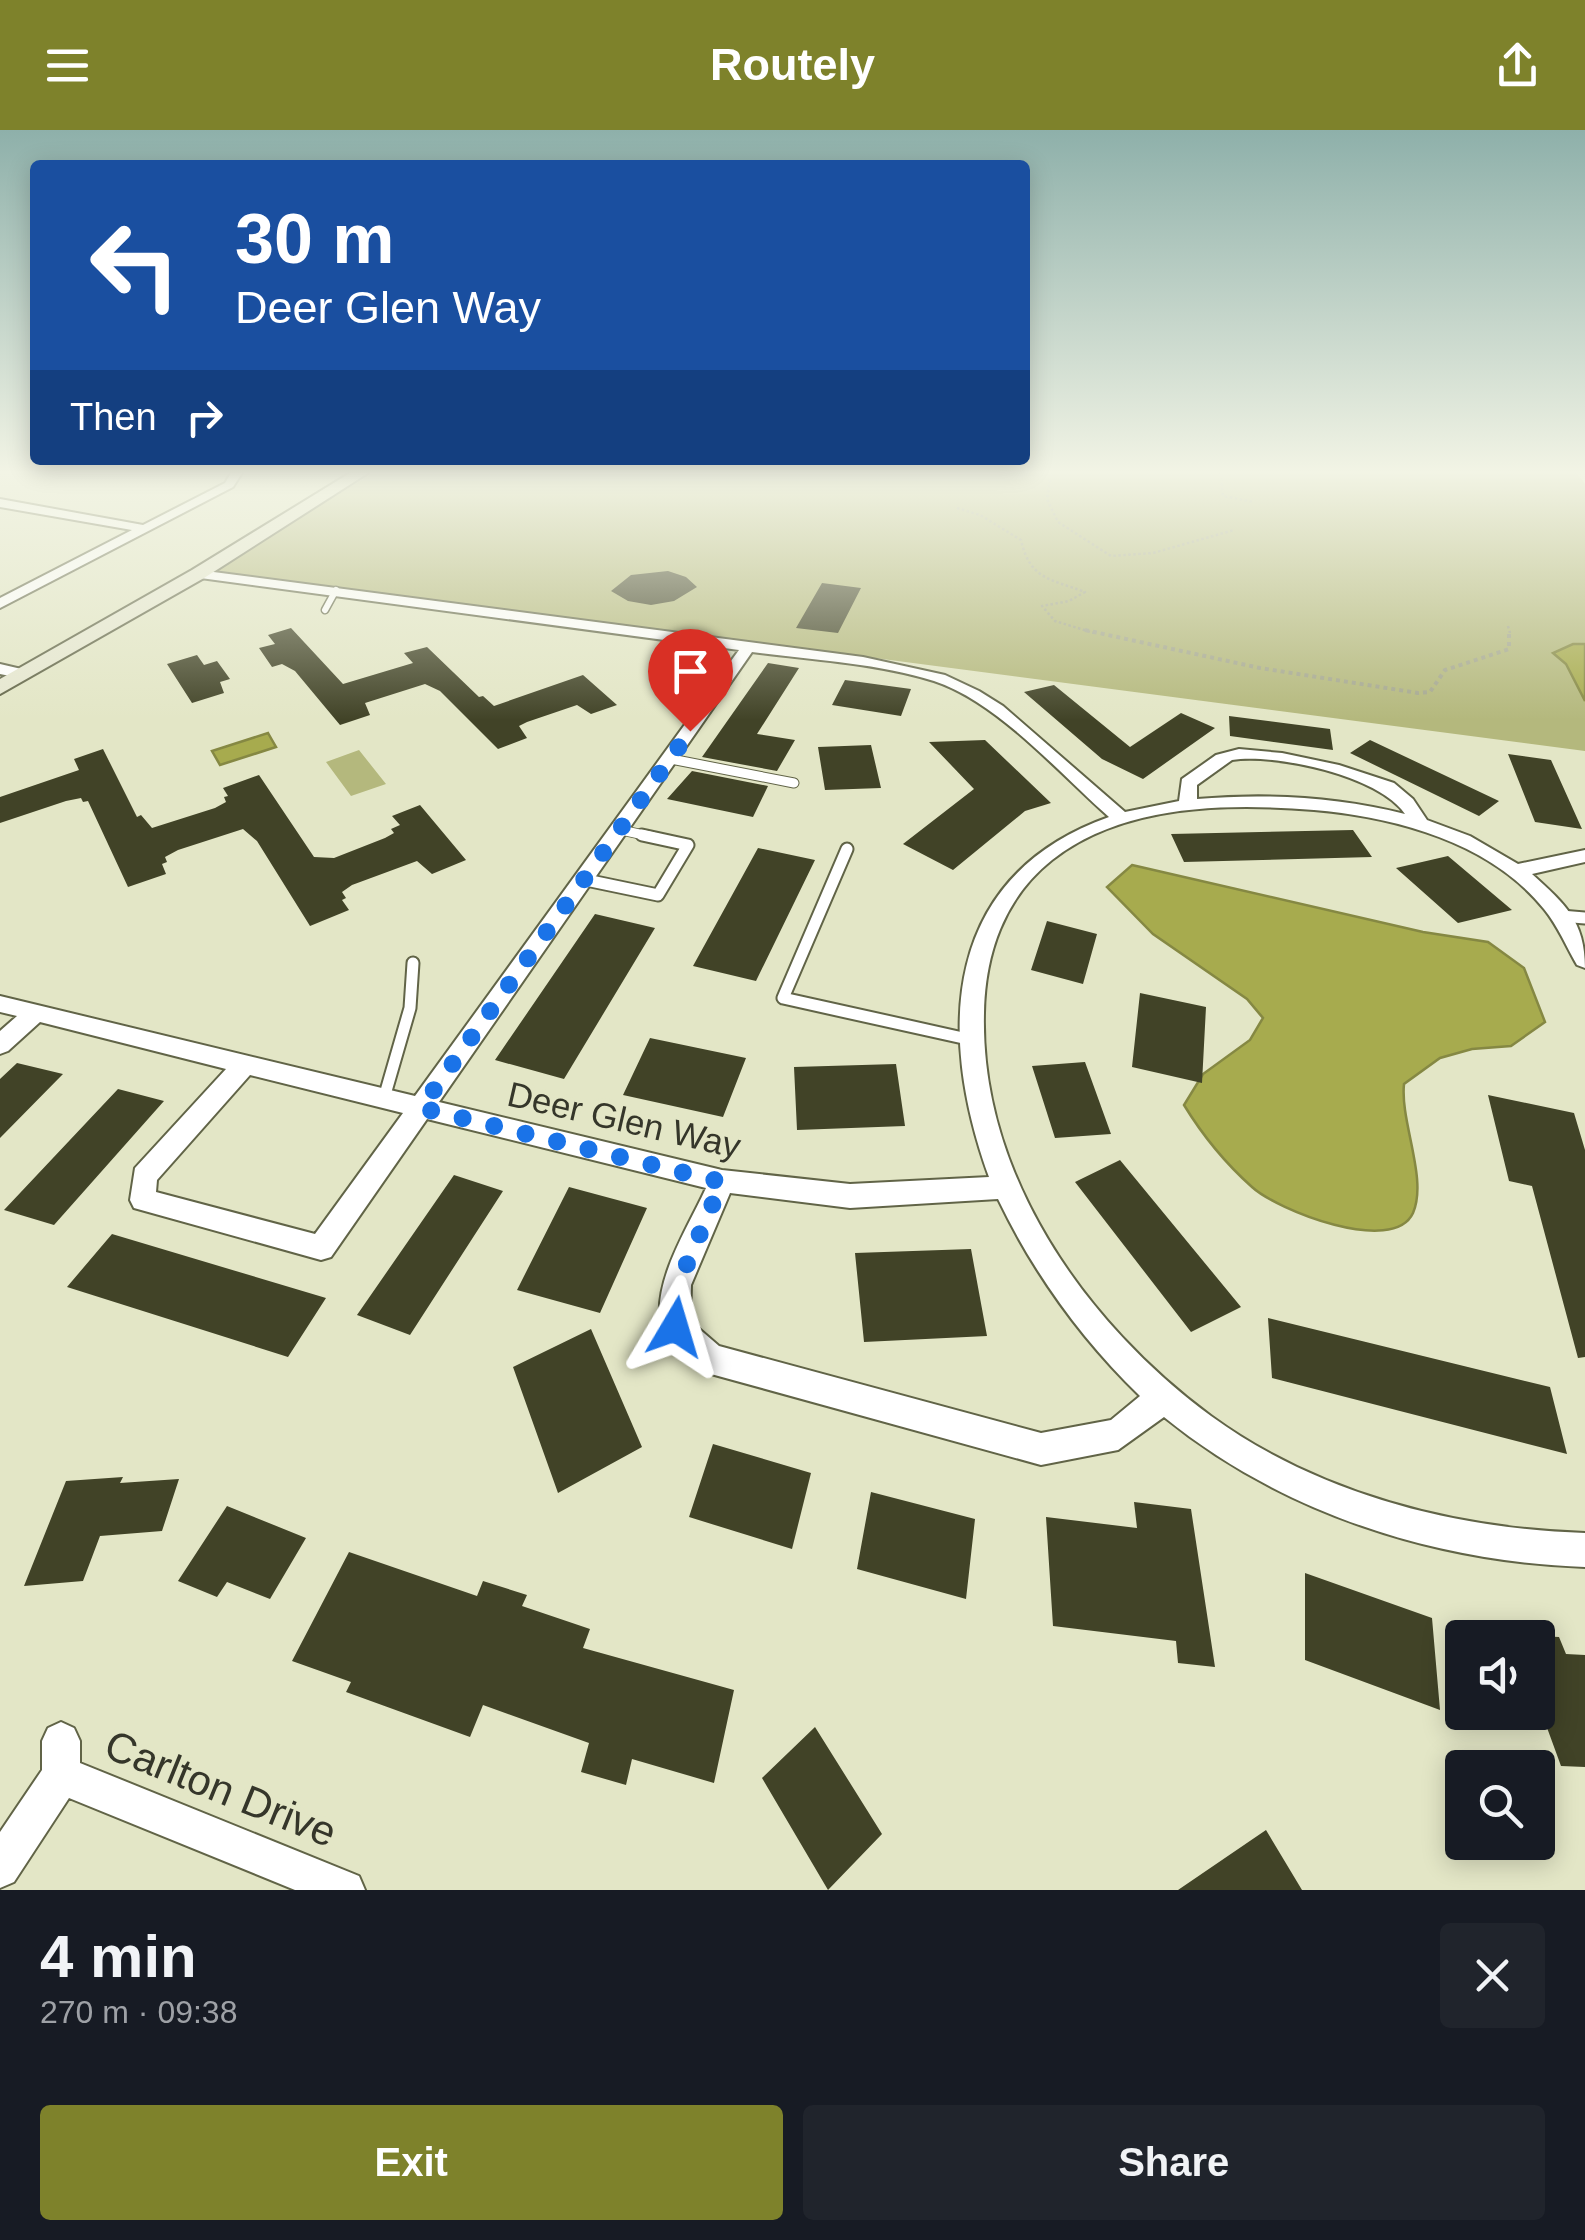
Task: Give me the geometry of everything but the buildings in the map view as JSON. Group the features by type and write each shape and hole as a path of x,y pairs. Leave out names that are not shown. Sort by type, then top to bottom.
{"street":[{"path":"0,604 96,555"},
{"path":"0,688 229,555"},
{"path":"198,574 890,666 952,683 997,710 1122,819"},
{"path":"244,1065 144,1176 143,1200 320,1248 586,880 749,646"},
{"path":"0,669 25,674"},
{"path":"1188,805 1188,783 1230,754 1251,755 1326,766 1387,786 1408,803 1419,823"},
{"path":"1585,960 1561,916 1515,870 1493,854 1419,823 1323,804 1267,800 1188,805 1122,819 1047,855 1014,885 992,918 976,966 972,1040 978,1092 1006,1187 1072,1298 1163,1398 1283,1475 1396,1520 1512,1546 1585,1550"},
{"path":"1515,870 1585,856"},
{"name":"Deer Glen Way","path":"0,1004 722,1182 850,1196 1006,1187"},
{"path":"0,1046 36,1013"},
{"path":"722,1182 678,1285 675,1327 711,1359 1041,1449 1118,1434 1163,1398"},
{"name":"Carlton Drive","path":"0,1868 61,1758 345,1890"}],"lane":[{"path":"325,610 336,590"},
{"path":"671,759 794,783"},
{"path":"586,880 658,895 688,845 620,830"},
{"path":"847,849 783,998 972,1040"},
{"path":"1561,916 1585,918"},
{"path":"384,1098 410,1008 413,964"}],"path":[{"path":"1024,555 1035,573 1085,592 1069,601 1042,606 1063,624 1260,668 1418,694 1430,692 1444,670 1509,649 1512,642 1508,626"}],"shaded area":[{"path":"237,555 1585,555 1585,751 211,571"},
{"path":"1573,644 1585,644 1585,701 1566,664 1553,653"},
{"path":"268,733 276,747 220,765 212,751"},
{"path":"359,750 386,784 351,796 326,762"},
{"path":"1132,865 1423,932 1488,942 1524,968 1545,1022 1511,1046 1472,1049 1440,1058 1404,1084 1417,1199 1413,1213 1401,1225 1360,1230 1285,1207 1252,1187 1207,1138 1184,1105 1203,1074 1250,1040 1263,1018 1247,999 1153,934 1107,887"}],"route":[{"path":"675,1327 678,1285 722,1182 421,1108 690,731"}]}
